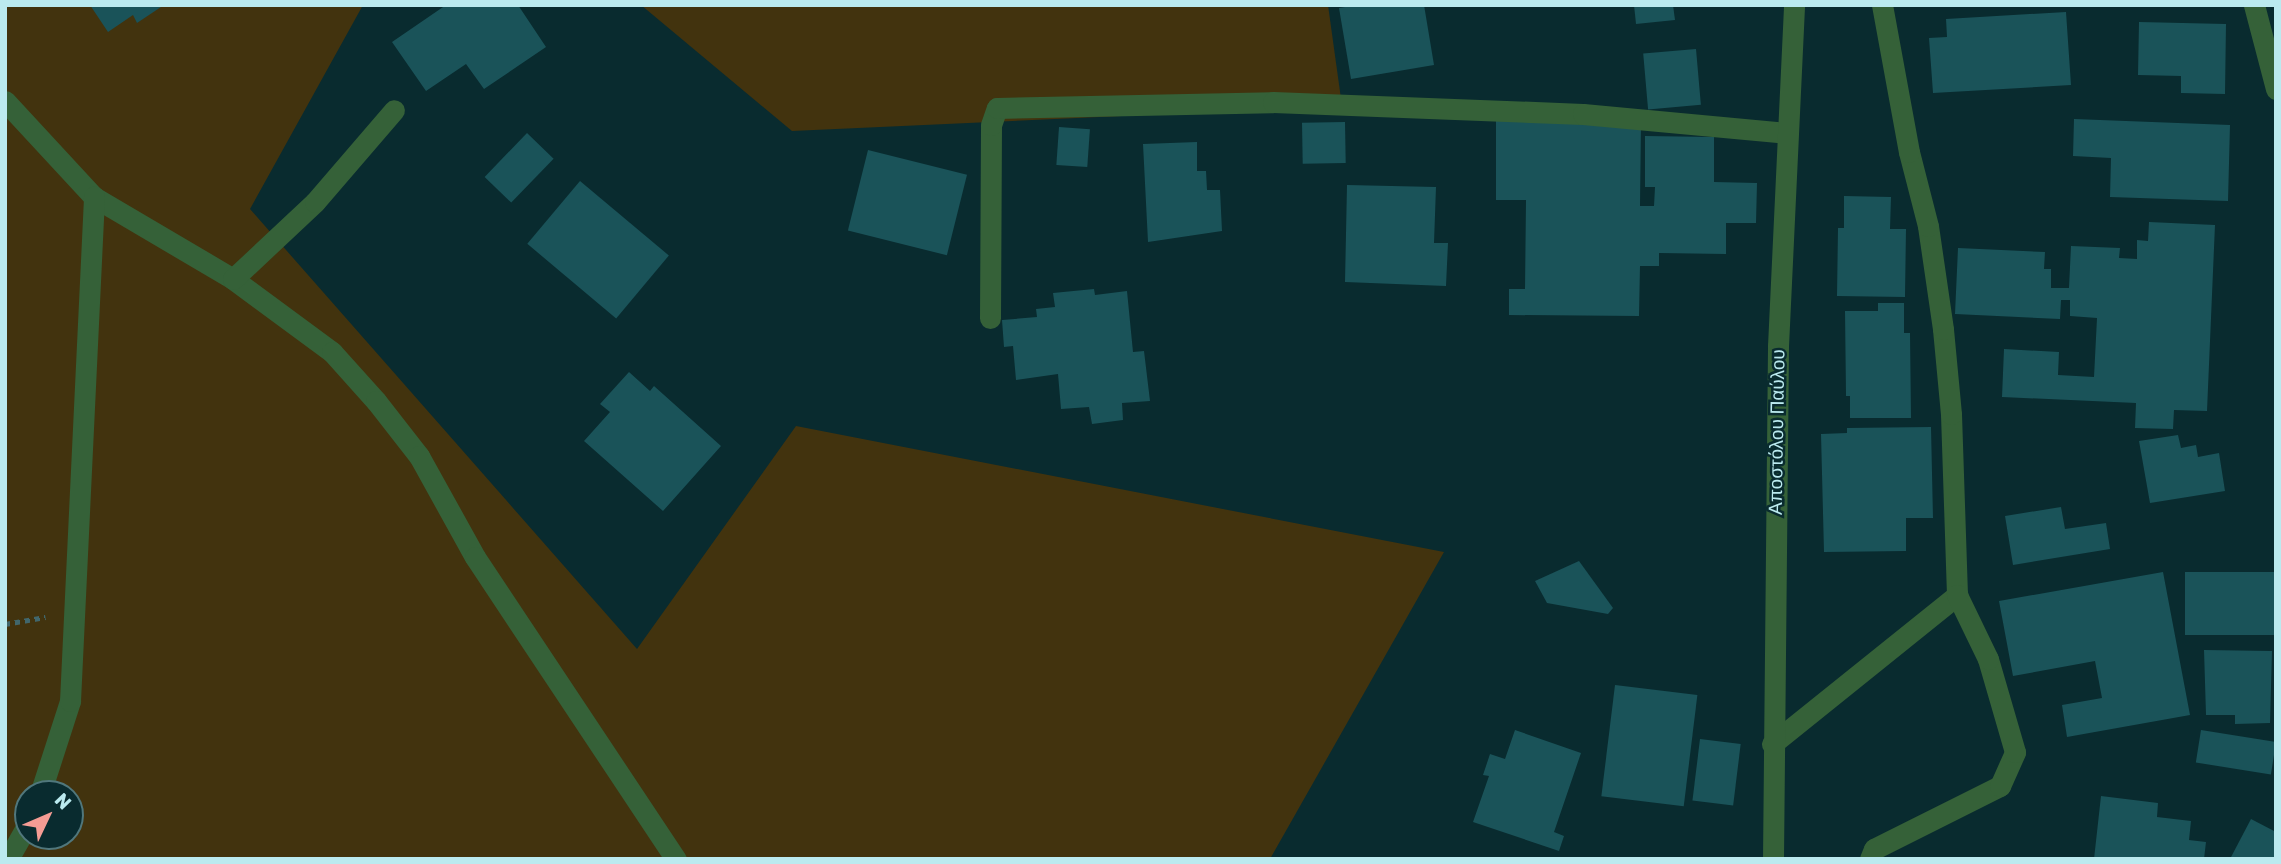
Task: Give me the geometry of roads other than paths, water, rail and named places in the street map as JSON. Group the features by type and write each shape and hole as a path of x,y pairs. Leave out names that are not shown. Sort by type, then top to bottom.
{"street":[{"name":"Αποστόλου Παύλου","path":"1773,859 1772,744 1778,360 1794,5"},
{"path":"1870,859 1874,849 2000,786 2015,752 1988,659 1957,595 1951,414 1943,329 1928,226 1882,5"},
{"path":"2254,5 2276,89"},
{"path":"5,101 94,197 233,279 332,352 419,456 475,557 676,859"},
{"path":"990,318 991,125 998,108 1273,102 1583,114 1787,132"},
{"path":"233,279 315,202 394,110"},
{"path":"45,780 70,701 94,197"},
{"path":"1772,744 1957,595"}]}
